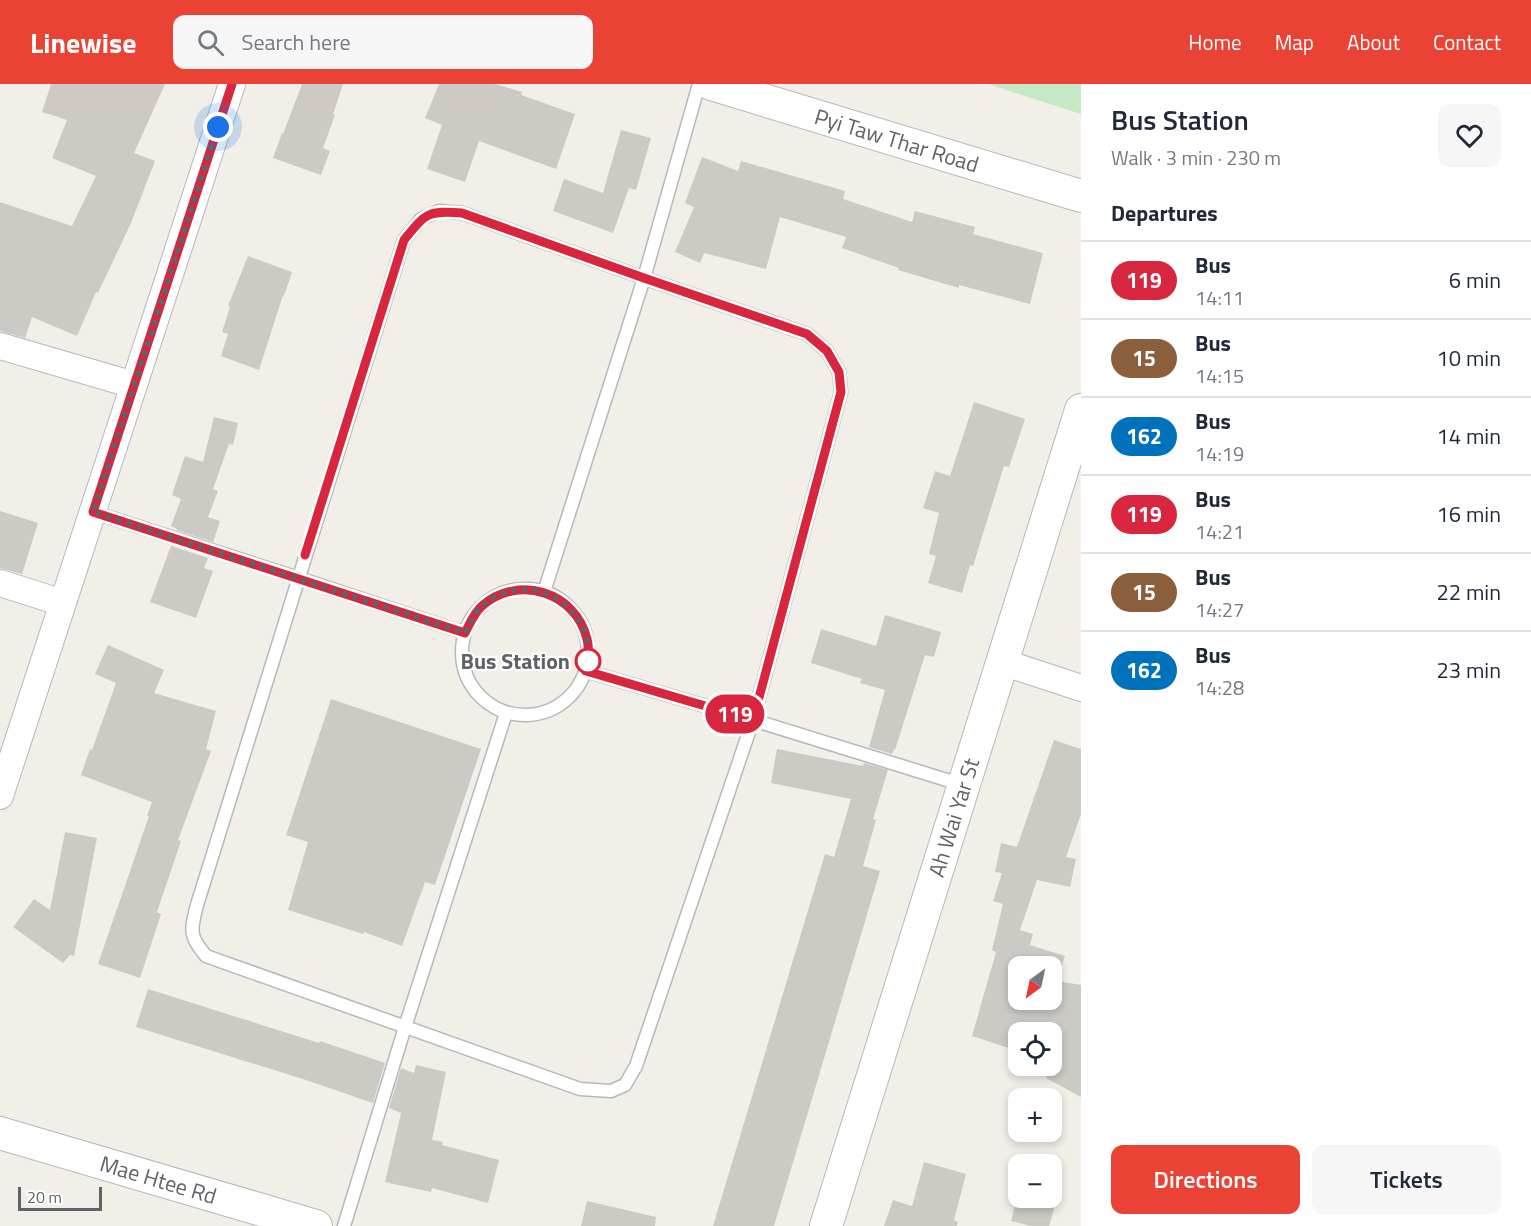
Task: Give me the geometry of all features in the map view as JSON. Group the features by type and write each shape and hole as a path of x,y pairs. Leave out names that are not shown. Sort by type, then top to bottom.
{"street":[{"path":"0,796 232,84"},
{"name":"Pyi Taw Thar Road","path":"711,84 1081,196"},
{"path":"0,346 134,385"},
{"name":"Ah Wai Yar St","path":"826,1226 1081,410"},
{"path":"0,583 63,603"},
{"path":"1002,662 1081,688"},
{"name":"Mae Htee Rd","path":"0,1133 316,1226"}],"lane":[{"path":"544,592 644,278 699,84"},
{"path":"439,211 462,213 644,278 807,334 827,351 839,372 841,392 753,720 636,1066 625,1085 611,1091 580,1089 206,956 194,943 191,928 404,240 421,219 439,211"},
{"path":"93,512 465,633"},
{"path":"512,591 544,592 560,599 572,610 581,624 587,639 589,655 586,671 579,686 568,699 555,708 539,714 523,715 506,712 491,706 479,695 470,681 464,666 462,650 465,633 472,618 482,606 496,597 512,591"},
{"path":"586,671 964,785"},
{"path":"344,1226 506,712"}],"green space":[{"path":"988,84 1081,84 1081,114"}],"building":[{"path":"51,84 165,84 134,153 155,161 131,223 98,293 96,292 77,336 32,317 25,338 0,331 0,202 72,226 96,176 52,158 67,120 42,112"},
{"path":"302,84 343,84 323,148 330,151 321,175 273,158"},
{"path":"439,84 495,84 522,92 521,95 575,114 556,169 479,141 465,182 427,169 442,125 425,118"},
{"path":"621,130 651,138 636,190 629,188 613,233 553,211 564,179 603,193"},
{"path":"702,157 738,171 741,161 845,191 843,199 912,222 915,211 975,227 973,234 1043,253 1030,304 959,285 959,288 898,270 899,268 842,248 846,237 780,217 766,269 704,253 700,263 675,252 694,207 685,203"},
{"path":"248,256 292,272 259,370 221,356 228,334 222,332 230,307 228,306"},
{"path":"974,402 1025,419 1009,467 1004,466 973,566 970,565 962,593 928,583 936,556 929,554 939,513 923,508 935,471 950,476"},
{"path":"214,417 238,423 233,445 229,444 213,489 218,491 208,517 220,521 213,542 176,530 171,526 181,499 172,495 185,456 203,462"},
{"path":"0,511 38,523 22,574 0,568"},
{"path":"171,546 208,558 204,568 213,571 196,618 150,602"},
{"path":"885,615 941,632 934,657 925,655 892,754 869,747 885,690 860,683 862,679 811,663 821,629 876,646"},
{"path":"108,645 164,670 154,693 216,711 206,749 211,751 178,840 181,841 157,912 161,914 140,978 98,964 152,802 81,775 116,683 95,674"},
{"path":"331,699 481,749 435,885 425,882 402,946 364,932 363,934 288,910 308,842 286,835"},
{"path":"1054,740 1081,749 1081,814 1066,857 1076,859 1070,887 1037,880 1020,930 1033,934 1030,945 1065,956 1062,965 1062,956 1008,956 1008,1010 1062,1010 1062,982 1081,985 1081,1097 1046,1078 1047,1076 1062,1076 1062,1022 1008,1022 1008,1048 972,1036 996,952 992,950 1003,904 993,901 1002,873 995,872 1001,843 1017,847"},
{"path":"777,749 863,766 864,763 888,770 873,819 876,820 863,866 880,871 774,1226 713,1226 825,854 834,857 851,799 771,783"},
{"path":"65,832 97,838 74,956 70,955 63,963 13,927 34,899 50,910"},
{"path":"148,989 385,1063 373,1103 136,1027"},
{"path":"416,1065 446,1072 432,1140 443,1142 442,1145 499,1160 488,1203 432,1188 431,1192 385,1182 401,1113 389,1108 401,1068 414,1073"},
{"path":"924,1162 966,1174 954,1220 958,1222 957,1226 884,1226 893,1200 912,1206"},
{"path":"587,1201 656,1217 655,1226 581,1226"},
{"path":"1014,1208 1054,1208 1049,1226 1031,1226 1011,1221"}],"bus line":[{"name":"119","path":"232,84 93,512 465,633 472,618 482,606 496,597 512,591 544,592 560,599 572,610 581,624 587,639 589,655 586,671 753,720 841,392 839,372 827,351 807,334 462,213 439,211 421,219 404,240 305,555"}],"place":[{"name":"Bus Station","path":"588,661"}],"route":[{"path":"218,127 93,512 465,633 472,618 482,606 496,597 512,591 544,592 560,599 572,610 581,624 587,639 588,661"}]}
